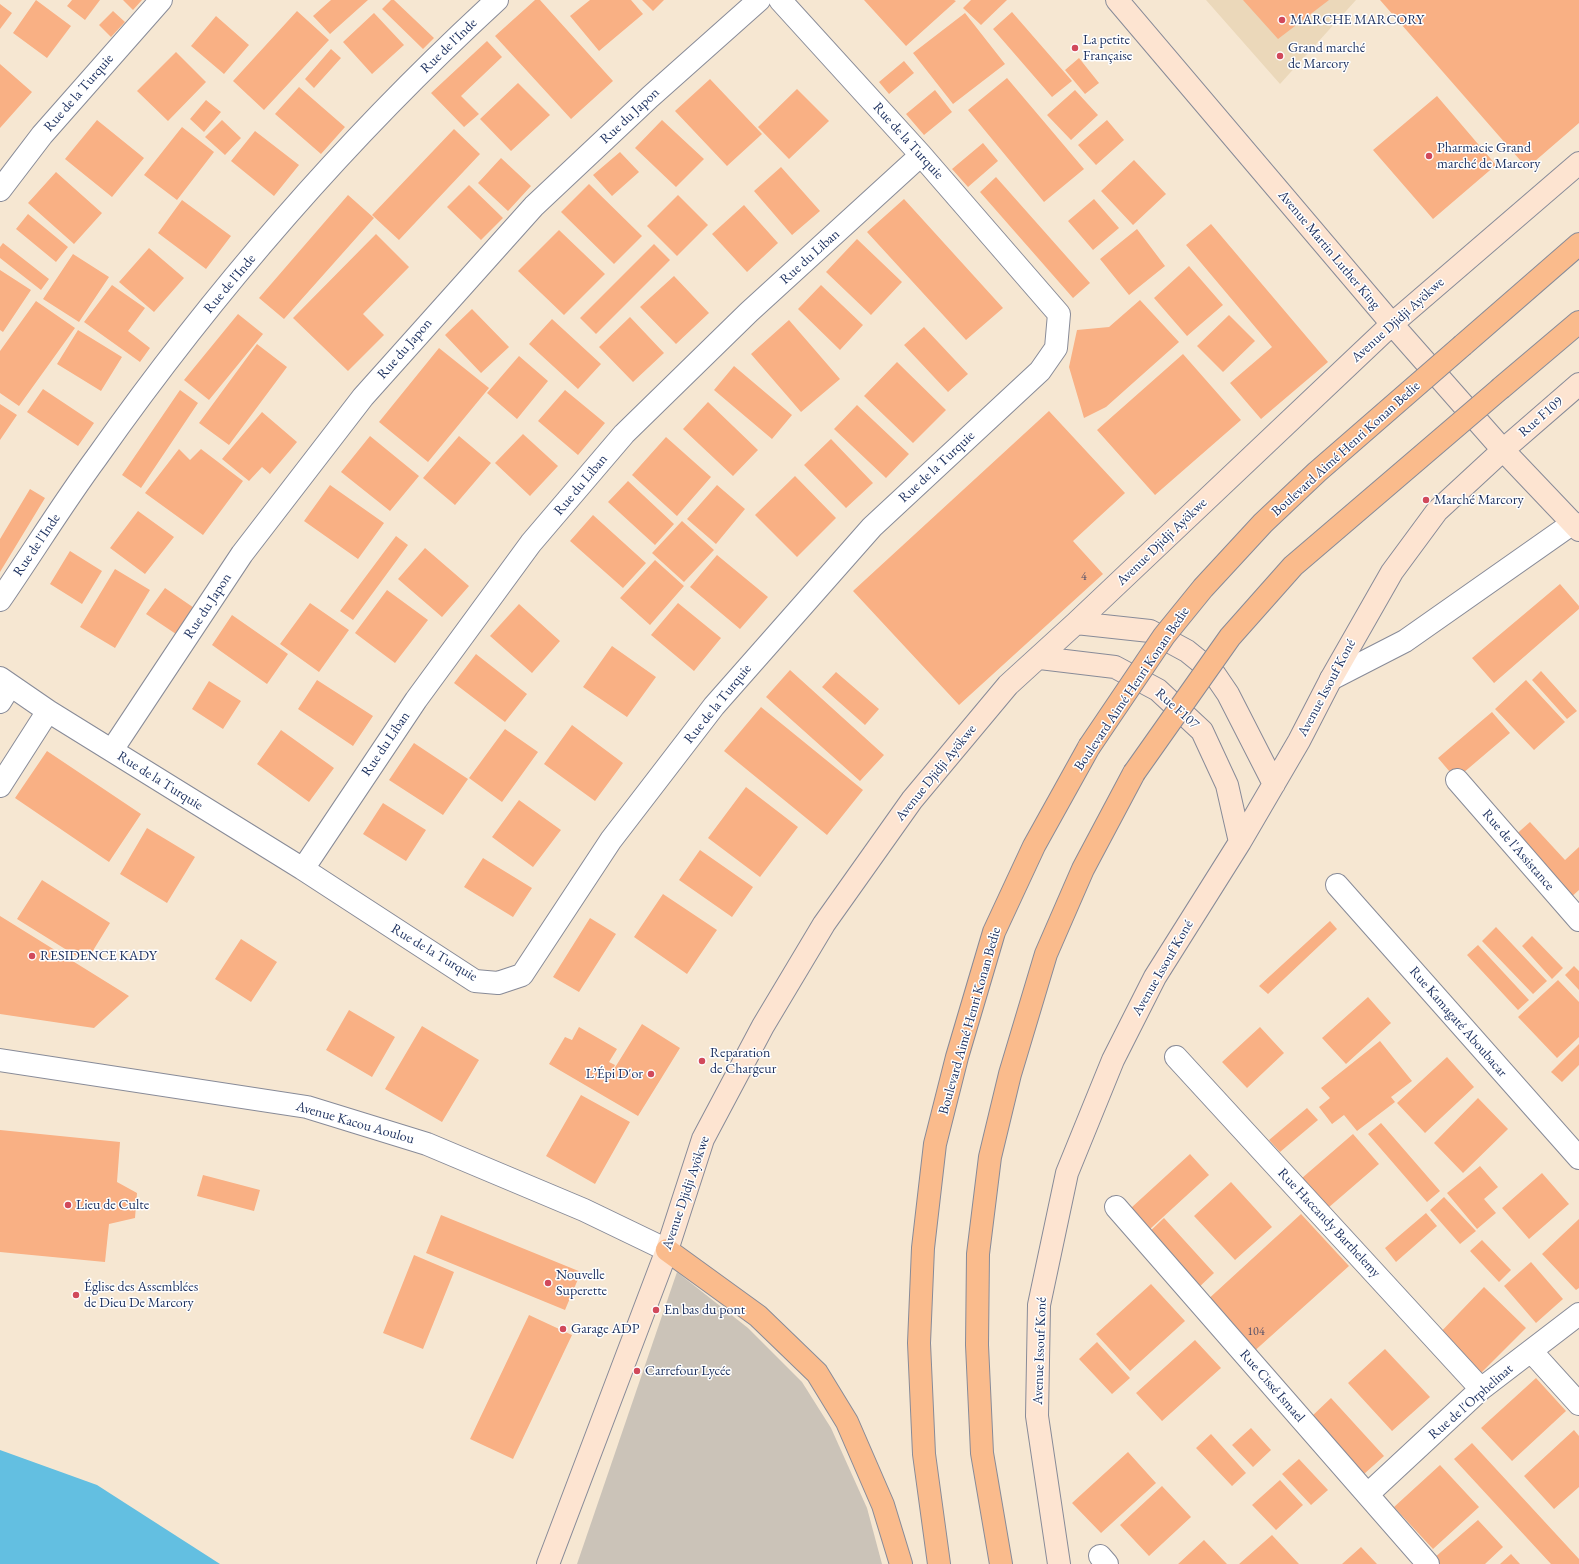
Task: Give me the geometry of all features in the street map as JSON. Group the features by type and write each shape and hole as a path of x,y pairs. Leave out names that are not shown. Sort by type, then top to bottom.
{"highway":[{"name":"Boulevard Aimé Henri Konan Bedie","path":"939,1564 924,1454 920,1343 923,1248 935,1144 957,1057 994,932 1034,846 1089,747 1164,636 1203,588 1263,523 1317,472 1579,244"},
{"path":"1001,1564 982,1454 977,1345 978,1254 990,1157 1010,1074 1046,954 1083,869 1134,773 1230,637 1294,566 1579,322"},
{"path":"667,1250 758,1316 817,1373 848,1422 884,1505 901,1564"}],"street":[{"name":"Rue de la Turquie","path":"0,190 42,135 161,0"},
{"name":"Rue de l'Inde","path":"0,600 96,457 219,295 306,193 397,97 498,0"},
{"name":"Rue du Japon","path":"112,750 242,554 363,397 534,206 650,97 759,0"},
{"name":"Rue de la Turquie","path":"3,689 48,711 112,750 303,869 475,981 498,983 522,975 611,840 714,706 872,527 1040,371 1056,348 1059,314 921,155 780,0"},
{"name":"Avenue Martin Luther King","path":"1117,0 1392,324 1503,450 1576,527"},
{"name":"Rue du Liban","path":"303,869 416,700 531,543 624,434 749,312 921,155"},
{"name":"Avenue Djidji Ayökwe","path":"548,1564 667,1250 702,1139 763,1026 824,924 912,800 1008,685 1040,658 1392,324 1579,163"},
{"name":"Rue F109","path":"1503,450 1579,384"},
{"name":"Avenue Issouf Koné","path":"1059,1564 1038,1416 1039,1305 1067,1173 1113,1060 1155,977 1240,842 1274,784 1299,741 1331,679 1392,572 1437,511 1503,450"},
{"path":"1331,679 1405,641 1576,527"},
{"path":"1076,623 1150,631 1187,651 1213,672 1228,694 1274,784"},
{"name":"Rue F107","path":"1040,658 1115,667 1158,690 1202,730 1227,785 1240,842"},
{"path":"0,786 48,711"},
{"name":"Rue de l'Assistance","path":"1457,780 1579,920"},
{"name":"Rue Kamagaté Aboubacar","path":"1337,885 1579,1158"},
{"name":"Rue Haccandy Barthelemy","path":"1176,1057 1482,1389"},
{"name":"Avenue Kacou Aoulou","path":"0,1060 307,1107 427,1144 584,1210 667,1250"},
{"name":"Rue Cissé Ismael","path":"1116,1207 1428,1564"},
{"name":"Rue de l'Orphelinat","path":"1368,1494 1482,1389 1579,1314"},
{"path":"1531,1351 1579,1404"}],"shaded area":[{"name":"Grand marché de Marcory","path":"1206,0 1356,0 1280,84"},
{"path":"677,1272 748,1328 802,1382 831,1428 867,1508 882,1564 577,1564"}],"water":[{"path":"0,1450 97,1485 220,1564 0,1564"}],"building":[{"path":"36,0 71,26 47,58 13,33"},
{"path":"72,0 100,0 85,20 67,6"},
{"path":"123,0 142,0 133,10"},
{"path":"331,0 368,0 330,34 313,16"},
{"path":"391,0 394,0 434,38 423,49 382,9"},
{"path":"535,0 540,0 613,81 571,119 495,36"},
{"path":"590,0 631,0 643,14 599,51 570,16"},
{"path":"642,0 664,0 653,11"},
{"path":"864,0 954,0 956,1 906,46"},
{"path":"971,0 1007,0 981,25 963,8"},
{"name":"MARCHE MARCORY","path":"1243,0 1329,0 1278,39"},
{"path":"1380,0 1579,0 1579,123 1527,168"},
{"path":"0,4 12,13 0,29"},
{"path":"113,11 125,22 111,37 99,25"},
{"path":"297,11 329,40 264,110 233,81"},
{"path":"1012,12 1072,81 1052,97 993,29"},
{"path":"374,13 404,45 372,74 343,42"},
{"path":"965,13 1005,64 953,104 913,53"},
{"path":"216,16 249,45 224,74 191,46"},
{"path":"487,41 502,57 461,96 479,114 464,127 431,93"},
{"path":"331,49 341,58 314,88 305,79"},
{"path":"176,52 206,82 168,121 137,91"},
{"path":"1079,58 1099,83 1085,94 1065,70"},
{"path":"904,61 914,73 889,94 879,82"},
{"path":"0,64 32,92 0,128"},
{"path":"1007,78 1084,169 1044,202 968,110"},
{"path":"710,79 762,134 727,166 675,111"},
{"path":"518,83 550,115 511,151 480,119"},
{"path":"299,87 345,127 321,154 275,114"},
{"path":"797,89 829,121 789,159 758,127"},
{"path":"935,90 952,112 924,135 906,114"},
{"path":"1075,90 1098,115 1071,140 1047,115"},
{"path":"1437,96 1496,165 1433,219 1373,150"},
{"path":"206,100 221,112 204,132 190,119"},
{"path":"97,120 144,158 112,197 65,159"},
{"path":"222,120 241,138 225,155 205,137"},
{"path":"662,120 704,159 676,187 635,148"},
{"path":"1107,120 1124,140 1096,165 1078,145"},
{"path":"182,127 214,152 177,200 144,175"},
{"path":"454,129 480,154 399,240 372,215"},
{"path":"255,131 299,165 274,196 231,161"},
{"path":"983,143 998,161 968,187 952,169"},
{"path":"620,152 639,172 612,196 593,175"},
{"path":"501,158 531,186 508,211 478,183"},
{"path":"1134,160 1166,194 1133,225 1101,191"},
{"path":"781,167 820,211 792,235 754,191"},
{"path":"56,172 102,213 74,244 28,203"},
{"path":"996,177 1090,283 1073,298 980,192"},
{"path":"589,184 642,236 614,264 561,212"},
{"path":"469,185 503,218 481,240 447,207"},
{"path":"348,195 374,218 284,319 259,298"},
{"path":"678,195 708,225 677,256 647,226"},
{"path":"904,199 1003,308 966,340 867,232"},
{"path":"1094,199 1119,228 1093,250 1068,221"},
{"path":"182,200 231,236 206,269 158,233"},
{"path":"744,205 778,243 747,272 712,234"},
{"path":"28,214 68,247 56,262 16,229"},
{"path":"1211,224 1328,362 1261,419 1230,383 1272,347 1186,245"},
{"path":"1137,229 1165,266 1129,295 1100,259"},
{"path":"559,230 605,274 564,315 518,271"},
{"path":"376,234 409,267 363,314 384,335 348,371 293,318"},
{"path":"857,239 902,282 871,315 826,272"},
{"path":"3,243 49,279 41,290 0,258 0,247"},
{"path":"654,244 670,260 596,334 580,318"},
{"path":"149,248 184,278 154,312 119,282"},
{"path":"73,254 109,277 79,322 43,299"},
{"path":"1189,266 1223,305 1187,336 1154,298"},
{"path":"0,270 31,290 3,332 0,330"},
{"path":"674,276 709,313 676,344 640,307"},
{"path":"112,285 145,308 128,331 150,348 140,362 84,322"},
{"path":"821,285 863,325 840,350 798,309"},
{"path":"1140,300 1179,342 1106,407 1084,418 1069,367 1077,330 1109,327"},
{"path":"36,301 75,328 19,406 0,393 0,351"},
{"path":"472,309 509,347 481,373 445,335"},
{"path":"238,314 263,334 209,400 184,380"},
{"path":"1229,315 1255,341 1223,372 1197,346"},
{"path":"630,317 664,353 633,382 599,347"},
{"path":"552,319 601,364 578,389 529,344"},
{"path":"789,320 840,379 801,412 751,354"},
{"path":"924,327 968,374 948,392 904,345"},
{"path":"78,330 122,357 101,391 57,364"},
{"path":"257,344 287,367 229,445 199,423"},
{"path":"439,348 489,388 428,462 379,422"},
{"path":"1183,354 1241,420 1155,495 1097,430"},
{"path":"519,356 548,381 517,419 487,393"},
{"path":"897,362 946,410 913,443 864,396"},
{"path":"734,366 792,415 772,439 714,390"},
{"path":"43,389 94,423 78,446 27,412"},
{"path":"180,390 198,403 141,488 122,475"},
{"path":"565,390 605,423 578,455 538,421"},
{"path":"708,402 758,450 733,476 683,429"},
{"path":"0,404 17,415 0,440"},
{"path":"857,405 909,454 886,478 834,429"},
{"path":"1049,411 1125,493 1073,541 1103,574 959,705 853,591"},
{"path":"262,412 297,442 270,474 262,467 249,481 222,459"},
{"path":"523,434 558,466 530,496 495,463"},
{"path":"370,436 419,476 390,511 341,472"},
{"path":"459,436 491,463 455,505 423,478"},
{"path":"666,437 711,477 677,516 632,475"},
{"path":"831,439 873,483 846,508 804,465"},
{"path":"179,449 190,460 201,449 243,481 203,535 145,493"},
{"path":"795,476 836,518 797,557 755,515"},
{"path":"628,481 674,524 655,545 608,502"},
{"path":"330,485 384,523 358,559 304,521"},
{"path":"717,485 745,509 716,544 687,519"},
{"path":"30,489 45,498 0,572 0,539"},
{"path":"138,511 174,537 145,574 110,548"},
{"path":"593,515 646,563 623,588 570,541"},
{"path":"682,521 714,550 684,582 652,553"},
{"path":"396,536 408,545 353,620 340,611"},
{"path":"425,548 469,586 442,617 398,579"},
{"path":"70,551 102,571 82,604 50,584"},
{"path":"717,555 768,597 740,629 690,587"},
{"path":"655,560 684,586 650,625 620,598"},
{"path":"115,569 150,590 115,648 80,627"},
{"path":"1560,584 1579,606 1579,609 1494,683 1472,658"},
{"path":"165,588 200,612 182,638 146,614"},
{"path":"387,590 428,620 395,663 355,633"},
{"path":"310,603 349,630 319,672 280,644"},
{"path":"678,603 721,638 694,671 651,635"},
{"path":"519,604 560,641 532,673 490,636"},
{"path":"232,615 288,654 267,684 212,645"},
{"path":"612,646 656,677 627,717 583,687"},
{"path":"476,654 527,694 505,722 454,683"},
{"path":"790,670 884,755 860,781 766,697"},
{"path":"1541,671 1577,711 1567,719 1532,680"},
{"path":"836,672 879,709 865,725 822,687"},
{"path":"317,680 373,716 353,746 298,709"},
{"path":"1526,680 1565,722 1534,750 1495,709"},
{"path":"209,681 241,701 223,729 192,709"},
{"path":"761,707 863,790 827,835 724,751"},
{"path":"1492,712 1510,733 1456,779 1438,758"},
{"path":"572,725 623,763 595,801 544,764"},
{"path":"505,729 538,752 502,802 469,778"},
{"path":"281,730 334,768 309,802 257,764"},
{"path":"414,743 468,779 443,815 389,780"},
{"path":"47,751 141,814 109,862 15,798"},
{"path":"746,787 798,827 760,877 708,838"},
{"path":"519,800 561,830 533,867 492,837"},
{"path":"383,803 426,830 406,861 363,834"},
{"path":"1530,822 1565,860 1579,847 1579,890 1569,899 1512,838"},
{"path":"147,828 195,857 167,903 120,874"},
{"path":"700,850 753,887 732,917 679,880"},
{"path":"483,858 532,888 513,917 464,887"},
{"path":"42,880 110,923 86,962 17,919"},
{"path":"663,894 717,930 687,974 634,937"},
{"name":"RESIDENCE KADY","path":"0,916 129,996 94,1028 0,1014"},
{"path":"590,918 616,934 579,992 553,977"},
{"path":"1330,921 1337,929 1268,994 1259,986"},
{"path":"1496,927 1547,981 1533,994 1482,941"},
{"path":"1532,936 1563,968 1552,979 1522,946"},
{"path":"241,939 277,962 251,1002 215,979"},
{"path":"1478,945 1529,1000 1518,1010 1467,955"},
{"path":"1574,966 1579,971 1579,990 1565,975"},
{"path":"1558,980 1579,1002 1579,1037 1557,1058 1518,1017"},
{"path":"1368,997 1391,1023 1346,1064 1322,1038"},
{"path":"349,1010 395,1037 372,1077 326,1050"},
{"path":"642,1024 680,1048 638,1116 549,1064 565,1037 572,1040 579,1027 617,1049 609,1062 615,1065 606,1082"},
{"path":"422,1026 479,1060 442,1122 385,1089"},
{"path":"1260,1027 1284,1053 1247,1088 1222,1062"},
{"path":"1380,1041 1412,1081 1391,1097 1395,1102 1357,1131 1344,1115 1332,1124 1319,1107 1330,1098 1321,1088"},
{"path":"1579,1044 1579,1065 1562,1082 1551,1072"},
{"path":"1447,1057 1474,1087 1425,1133 1397,1103"},
{"path":"581,1095 630,1122 595,1184 546,1156"},
{"path":"1478,1098 1508,1129 1463,1173 1434,1143"},
{"path":"1307,1108 1318,1120 1280,1152 1269,1140"},
{"path":"1381,1123 1440,1191 1427,1202 1368,1134"},
{"name":"Lieu de Culte","path":"0,1130 120,1142 117,1182 137,1193 135,1218 109,1224 105,1262 0,1252"},
{"path":"1353,1134 1379,1164 1328,1208 1302,1178"},
{"path":"1190,1154 1209,1175 1150,1229 1131,1208"},
{"path":"1480,1166 1498,1187 1484,1199 1496,1213 1477,1229 1447,1193"},
{"path":"1542,1173 1569,1204 1529,1239 1502,1208"},
{"path":"203,1175 260,1190 254,1211 197,1196"},
{"path":"1231,1182 1272,1227 1235,1260 1194,1216"},
{"path":"1444,1197 1476,1231 1460,1244 1430,1210"},
{"path":"1426,1213 1437,1226 1396,1262 1385,1248"},
{"path":"1301,1214 1349,1266 1251,1354 1204,1303"},
{"path":"441,1215 581,1272 565,1310 426,1253"},
{"path":"1164,1218 1214,1273 1195,1291 1145,1236"},
{"path":"1579,1219 1579,1288 1576,1290 1542,1254"},
{"path":"1482,1240 1511,1270 1499,1282 1470,1251"},
{"path":"414,1255 454,1272 423,1349 383,1333"},
{"path":"1531,1262 1563,1299 1536,1323 1504,1286"},
{"path":"1151,1284 1185,1321 1130,1371 1096,1334"},
{"path":"1484,1287 1526,1328 1476,1378 1435,1338"},
{"path":"529,1315 572,1335 513,1459 470,1439"},
{"path":"1195,1340 1221,1368 1162,1421 1136,1393"},
{"path":"1097,1342 1130,1378 1112,1394 1079,1359"},
{"path":"1385,1349 1430,1397 1392,1431 1348,1383"},
{"path":"1536,1378 1566,1411 1512,1461 1481,1428"},
{"path":"1331,1398 1384,1456 1364,1474 1311,1417"},
{"path":"1251,1428 1271,1450 1253,1467 1232,1445"},
{"path":"1574,1430 1579,1436 1579,1487 1554,1509 1524,1476"},
{"path":"1211,1434 1246,1473 1232,1486 1196,1448"},
{"path":"1472,1443 1579,1559 1579,1564 1551,1564 1454,1459"},
{"path":"1128,1452 1156,1483 1101,1533 1072,1503"},
{"path":"1299,1459 1328,1490 1311,1505 1282,1474"},
{"path":"1440,1465 1479,1507 1433,1549 1394,1507"},
{"path":"1280,1480 1303,1505 1276,1530 1252,1505"},
{"path":"1162,1486 1191,1517 1149,1556 1120,1525"},
{"path":"1478,1520 1503,1547 1485,1564 1439,1564 1434,1558"},
{"path":"1272,1535 1299,1564 1239,1564"},
{"path":"1204,1540 1227,1564 1178,1564"},
{"path":"1361,1547 1377,1564 1342,1564"},
{"path":"1511,1554 1520,1564 1500,1564"}],"place":[{"name":"MARCHE MARCORY","path":"1282,20"},
{"name":"La petite Française","path":"1075,48"},
{"name":"Grand marché de Marcory","path":"1280,56"},
{"name":"Pharmacie Grand marché de Marcory","path":"1429,156"},
{"name":"Marché Marcory","path":"1426,500"},
{"name":"RESIDENCE KADY","path":"32,956"},
{"name":"Reparation de Chargeur","path":"702,1061"},
{"name":"L’Épi D'or","path":"651,1074"},
{"name":"Lieu de Culte","path":"68,1205"},
{"name":"Nouvelle Superette","path":"548,1283"},
{"name":"Église des Assemblées de Dieu De Marcory","path":"76,1295"},
{"name":"En bas du pont","path":"656,1310"},
{"name":"Garage ADP","path":"563,1329"},
{"name":"Carrefour Lycée","path":"637,1371"}]}
